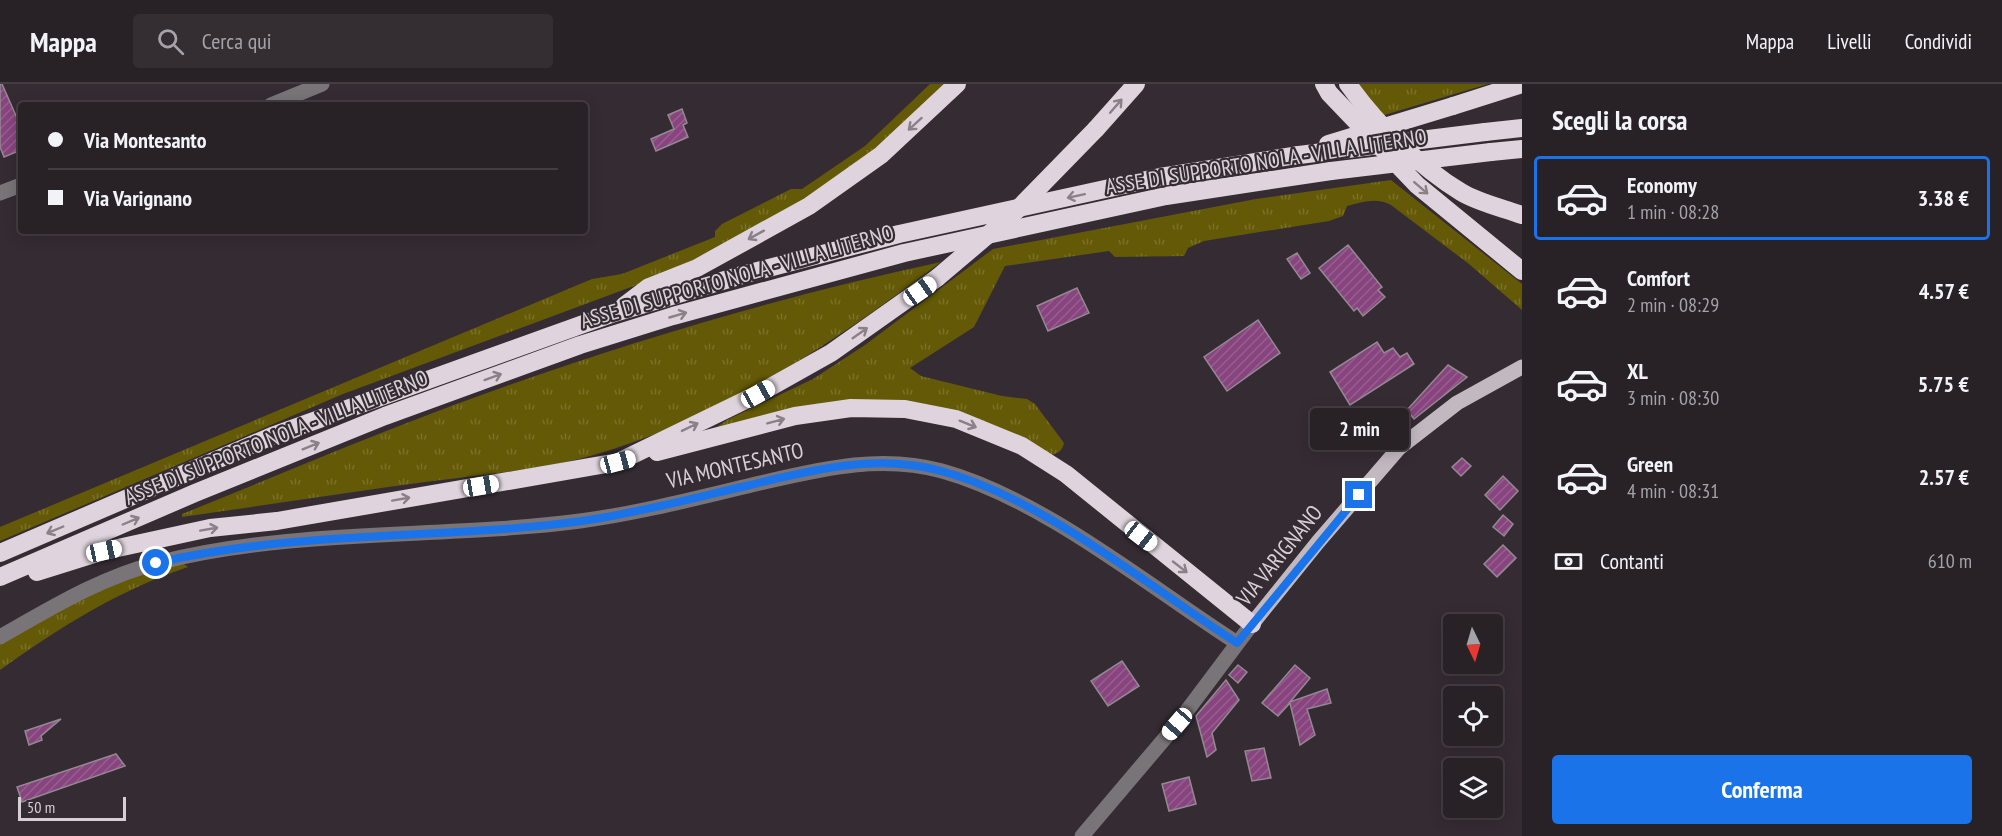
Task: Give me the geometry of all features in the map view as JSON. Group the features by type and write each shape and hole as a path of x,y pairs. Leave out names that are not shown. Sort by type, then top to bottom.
{"highway":[{"path":"614,314 649,287 697,268 809,206 880,155 957,84"},
{"path":"618,462 758,394 831,353 937,278 1016,212 1136,84"},
{"path":"1324,84 1329,93 1417,185 1522,271"},
{"path":"1348,84 1363,106 1390,135 1462,193 1522,215"},
{"path":"1299,155 1350,136 1522,84"},
{"name":"ASSE DI SUPPORTO NOLA - VILLA LITERNO","path":"0,554 272,436 614,314 742,275 899,234 1160,177 1299,155 1522,128"},
{"name":"ASSE DI SUPPORTO NOLA - VILLA LITERNO","path":"4,575 195,493 385,416 580,345 663,319 916,251 1166,196 1331,171 1522,149"},
{"path":"4,575 34,573 104,551 210,528 277,521 618,462 795,416 851,408 905,409 956,419 1022,446 1066,474 1252,624"}],"main road":[{"name":"VIA VARIGNANO","path":"1252,624 1318,542 1399,448 1457,403 1522,367"}],"street":[{"path":"278,102 322,84"},
{"path":"0,193 18,186"},
{"name":"VIA MONTESANTO","path":"0,637 109,580 182,557 232,548 520,528 585,520 834,466 882,463 942,471 1013,498 1237,643"},
{"name":"VIA VARIGNANO","path":"1082,836 1177,724 1252,624"}],"green space":[{"path":"930,84 949,84 890,138 803,202 685,267 343,394 0,541 0,527 592,279 622,274 715,237 715,231 722,224 791,189 802,189 865,146"},
{"path":"1357,84 1488,84 1381,116"},
{"path":"1391,180 1522,284 1522,310 1469,264 1391,205 1380,201 1363,202 1347,206 1343,216 1329,221 1204,241 1188,248 1184,256 1115,257 1109,251 1005,266 974,327 910,368 921,376 1002,396 1027,399 1035,404 1064,443 1062,449 1056,454 1047,455 909,404 714,429 727,420 813,379 865,345 993,249 1256,199"},
{"path":"941,262 860,321 774,376 684,422 638,441 571,461 532,468 182,517 182,514 446,408 568,365 753,308"},
{"path":"181,562 188,567 114,598 45,639 0,670 0,641 112,582"}],"building":[{"path":"0,84 2,84 18,118 18,151 4,157 0,147"},
{"path":"682,109 687,123 683,125 688,137 656,151 651,139 674,129 668,115"},
{"path":"1348,245 1382,287 1378,290 1385,297 1363,316 1357,308 1354,311 1319,268"},
{"path":"1297,253 1310,273 1301,279 1287,259"},
{"path":"1077,288 1089,313 1048,331 1037,306"},
{"path":"1258,320 1280,353 1227,391 1204,357"},
{"path":"1377,342 1384,353 1393,348 1400,357 1407,353 1414,364 1350,405 1330,372"},
{"path":"1448,365 1467,377 1414,419 1407,410"},
{"path":"1462,458 1471,466 1461,476 1452,467"},
{"path":"1503,476 1518,491 1500,510 1485,495"},
{"path":"1503,515 1513,524 1504,536 1493,527"},
{"path":"1503,545 1516,558 1497,577 1484,564"},
{"path":"1122,661 1139,686 1108,706 1091,681"},
{"path":"1238,665 1247,672 1238,683 1229,675"},
{"path":"1295,665 1310,678 1290,702 1327,689 1331,703 1307,709 1315,735 1300,745 1290,703 1278,716 1262,703"},
{"path":"1226,680 1239,700 1212,733 1216,750 1207,757 1196,716"},
{"path":"61,719 41,736 42,740 29,745 25,731"},
{"path":"1264,748 1271,778 1252,781 1245,751"},
{"path":"116,754 125,766 22,802 17,787"},
{"path":"1189,777 1196,804 1169,811 1162,784"}],"route":[{"path":"156,563 232,548 520,528 585,520 834,466 902,464 942,471 1013,498 1237,643 1359,495"}]}
